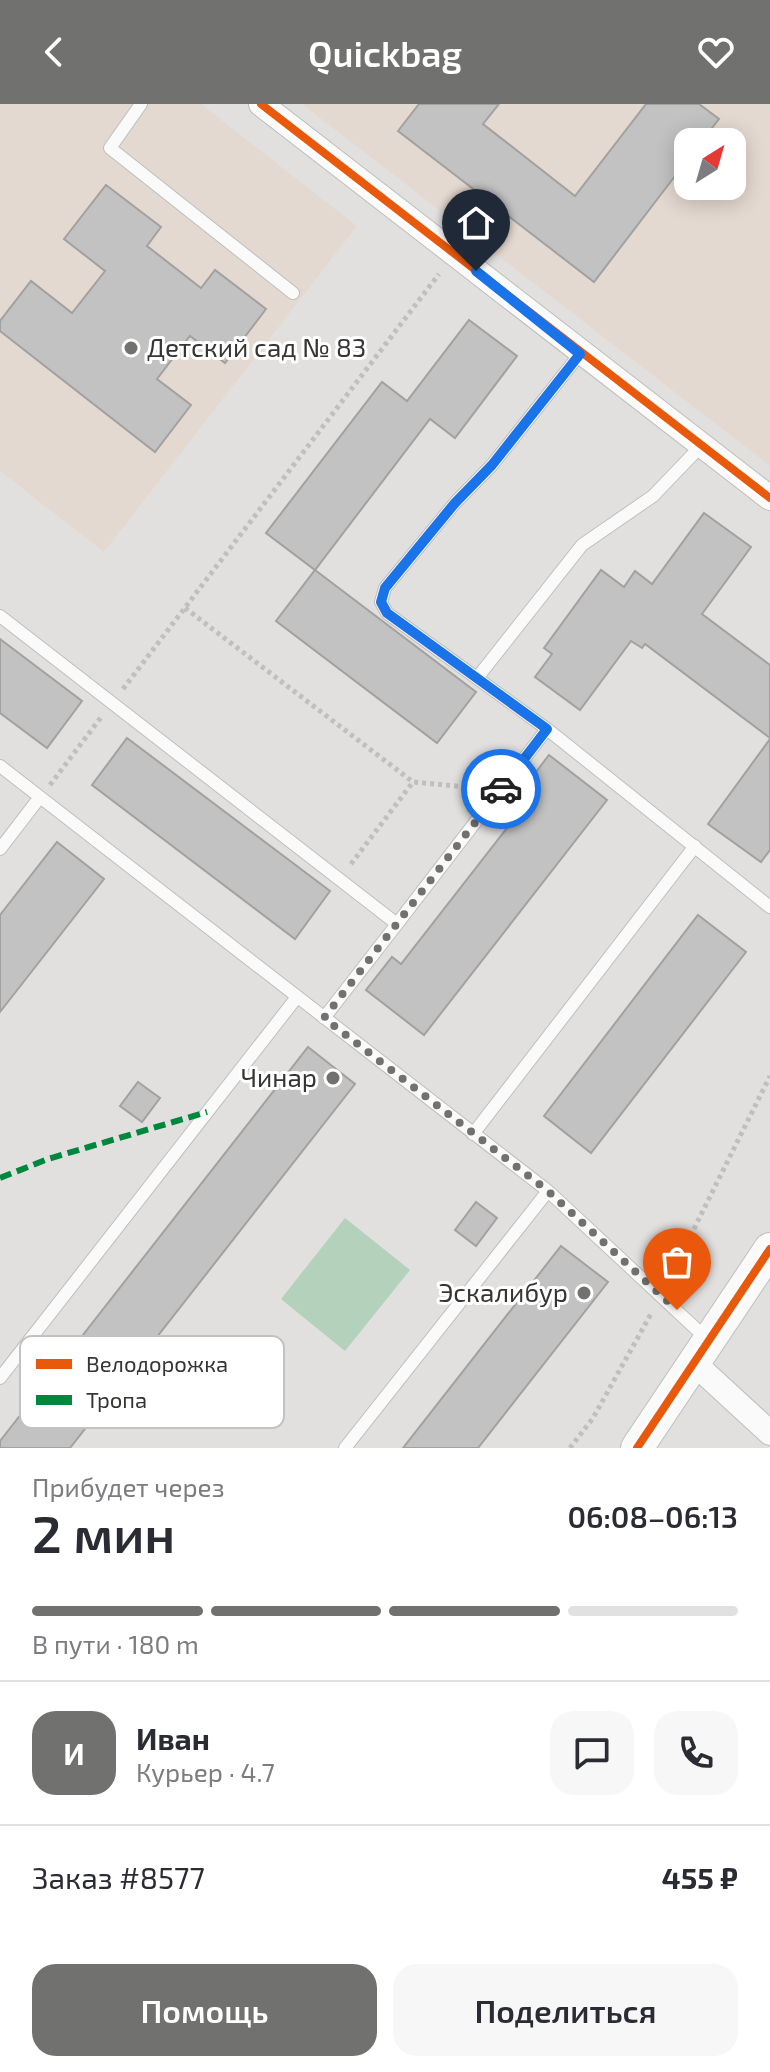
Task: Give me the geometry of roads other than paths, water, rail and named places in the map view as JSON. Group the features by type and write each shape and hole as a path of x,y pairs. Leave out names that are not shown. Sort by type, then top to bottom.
{"street":[{"path":"261,104 580,354 770,498"},
{"path":"637,1448 770,1249"},
{"path":"701,1351 770,1433"}],"lane":[{"path":"141,104 110,148 293,293"},
{"path":"580,354 492,465 455,503 385,588 381,602 387,613 547,729 770,907"},
{"path":"477,678 582,545 653,496 701,446"},
{"path":"0,616 397,924"},
{"path":"324,1018 547,729"},
{"path":"4,772 548,1191 661,1296 701,1351"},
{"path":"0,849 40,797"},
{"path":"473,1134 695,846"},
{"path":"33,1336 297,997"},
{"path":"345,1448 548,1191"},
{"path":"0,1378 20,1352"}],"place":[{"name":"Детский сад № 83","path":"131,348"},
{"name":"Чинар","path":"333,1078"},
{"name":"Эскалибур","path":"584,1293"}]}
